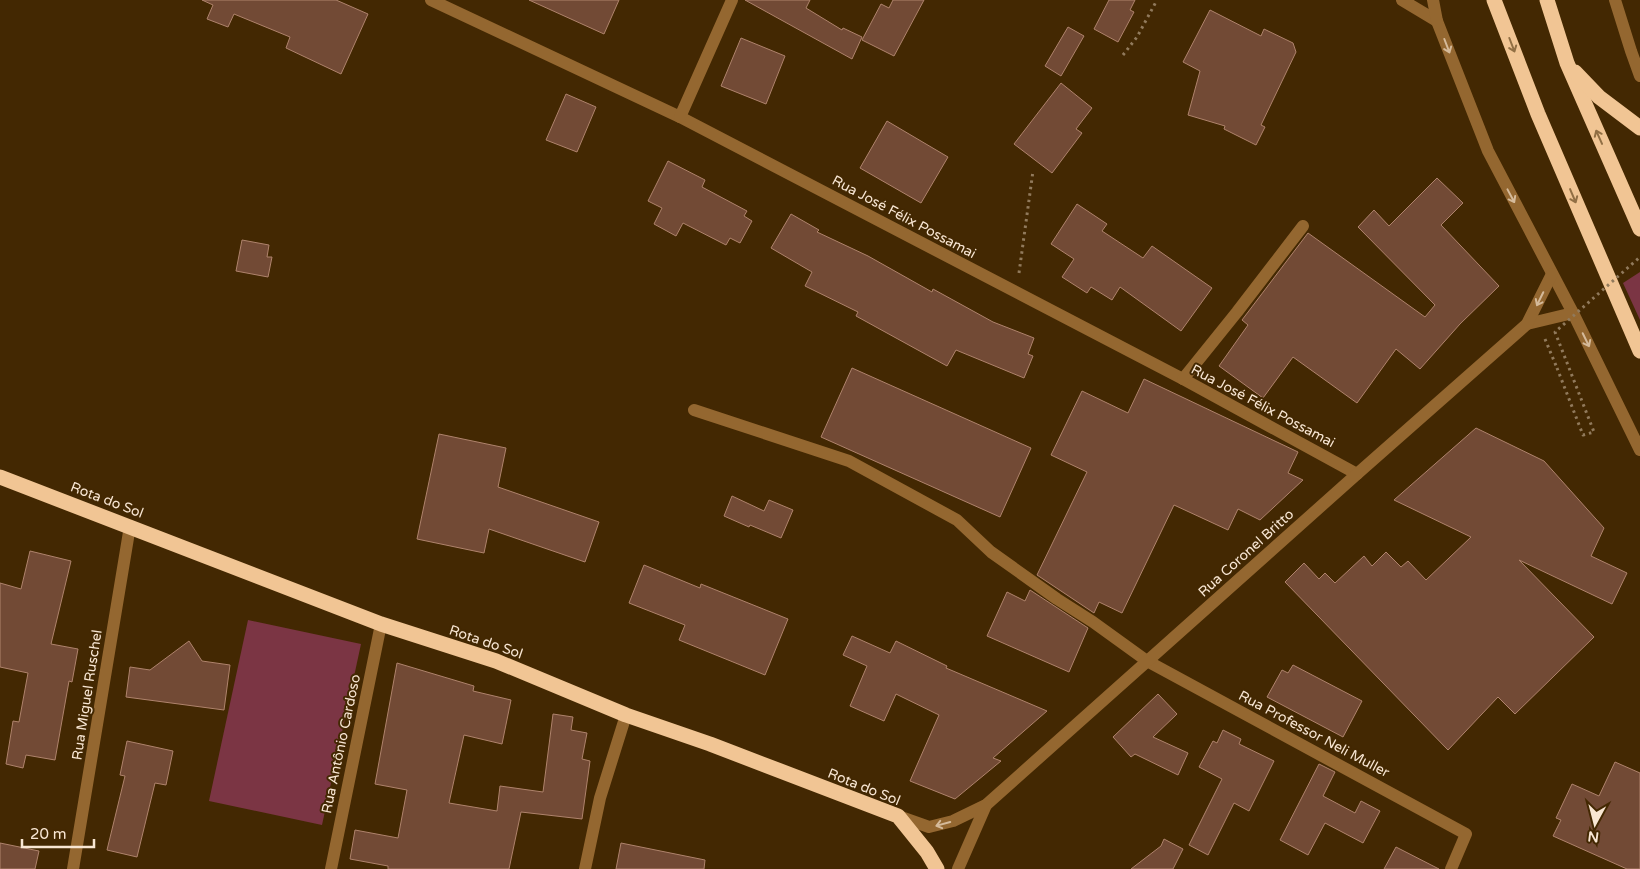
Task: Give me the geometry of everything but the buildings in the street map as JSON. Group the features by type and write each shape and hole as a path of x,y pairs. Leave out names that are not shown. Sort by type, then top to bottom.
{"highway":[{"path":"1494,0 1538,114 1640,351"},
{"path":"1547,0 1566,63 1640,229"},
{"path":"1566,63 1599,97 1640,128"},
{"name":"Rota do Sol","path":"0,477 381,624 496,661 626,716 710,744 898,816 927,852 937,869"}],"street":[{"name":"Rua José Félix Possamai","path":"431,0 680,117 1183,380 1357,474"},
{"path":"680,117 732,0"},
{"path":"1402,0 1438,21"},
{"path":"1434,0 1438,21 1488,151 1573,313 1640,450"},
{"path":"1615,0 1640,76"},
{"path":"1183,380 1302,226"},
{"name":"Rua Coronel Britto","path":"986,805 1527,324 1552,274"},
{"name":"Rua Coronel Britto","path":"1527,324 1573,313"},
{"name":"Rua Professor Neli Muller","path":"694,410 849,461 957,520 991,552 1147,661 1466,834 1452,869"},
{"name":"Rua Miguel Ruschel","path":"73,869 130,526"},
{"name":"Rua Antônio Cardoso","path":"331,869 381,624"},
{"path":"585,869 600,798 626,716"},
{"path":"898,816 929,827 953,821 986,805"},
{"path":"958,869 986,805"}],"path":[{"path":"1123,55 1137,37 1157,0"},
{"path":"1019,276 1033,170"},
{"path":"1527,324 1545,339 1583,435 1594,432 1554,332 1640,257"}],"shaded area":[{"path":"1640,272 1640,320 1623,283"},
{"path":"248,620 361,644 322,825 209,801"}]}
